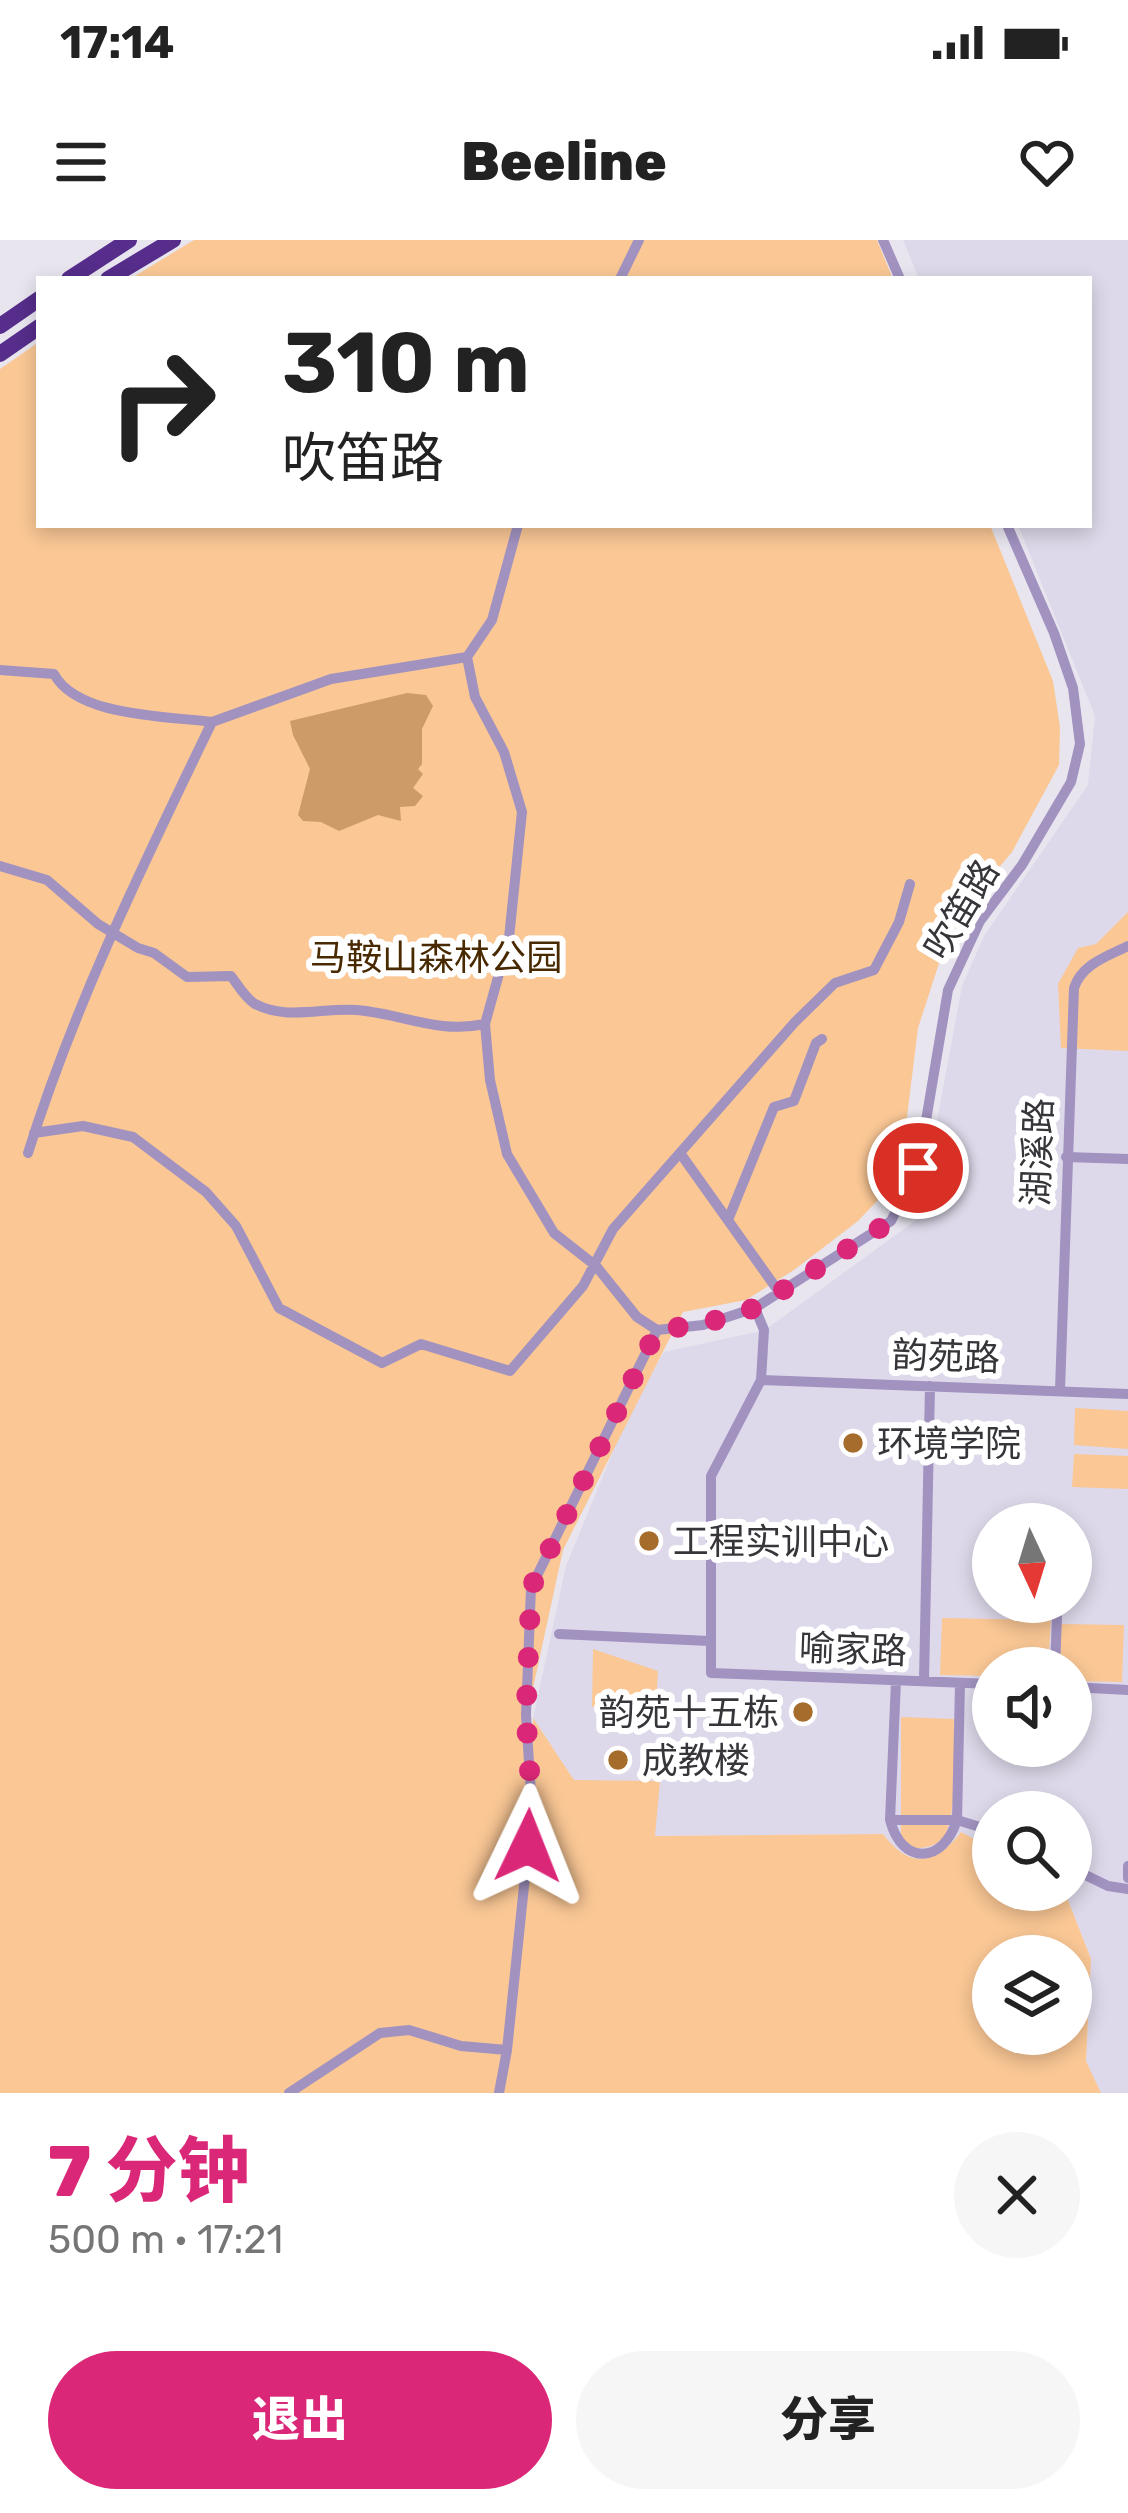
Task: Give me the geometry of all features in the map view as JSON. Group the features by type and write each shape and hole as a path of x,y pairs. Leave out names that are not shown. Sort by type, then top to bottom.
{"highway":[{"path":"74,276 129,240"},
{"path":"113,276 173,240"},
{"path":"0,326 36,301"},
{"path":"0,354 36,329"}],"street":[{"path":"621,276 639,240"},
{"path":"883,240 899,276"},
{"path":"0,670 54,674 62,688 83,702 212,722 331,679 466,657 492,620 517,528"},
{"name":"吹笛路","path":"657,1330 703,1324 755,1308 891,1221 918,1168 948,990 980,921 1022,865 1071,782 1080,744 1073,688 1008,528"},
{"path":"466,657 476,697 504,752 521,812 509,938 485,1024 490,1080 507,1154 554,1233 596,1266 637,1317 657,1330 531,1588 526,1715 532,1809 500,2093"},
{"path":"28,1153 111,932 212,722"},
{"path":"0,866 47,880 111,932 154,952 187,977 231,976 252,1002 273,1010 355,1010 457,1030 485,1024"},
{"path":"34,1133 83,1126 133,1136 206,1192 236,1226 278,1308 382,1363 421,1344 510,1371 596,1266 613,1229 822,996 835,983 874,970 899,922 910,884"},
{"name":"湖溪路","path":"1060,1390 1074,988 1078,975 1091,964 1128,946"},
{"path":"728,1220 774,1107 794,1100 816,1042 822,1039"},
{"path":"680,1153 779,1292"},
{"path":"1066,1157 1128,1159"},
{"path":"559,1634 709,1641 711,1476 761,1380 764,1330 755,1308"},
{"name":"韵苑路","path":"761,1380 1128,1394"},
{"path":"924,1682 929,1386"},
{"name":"喻家路","path":"709,1641 711,1673 972,1683"},
{"path":"896,1681 890,1820 895,1838 907,1850 921,1854 938,1851 951,1839 957,1820 960,1683"},
{"path":"1092,1688 1128,1690"},
{"path":"890,1820 957,1820 972,1825"},
{"path":"1128,1866 1128,1878"},
{"path":"1092,1878 1128,1889"},
{"path":"289,2093 380,2033 409,2030 460,2046 507,2050"}],"shaded area":[{"path":"903,240 1128,240 1128,2093 1101,2093 1086,2061 1086,2055 1092,2055 1092,1935 1082,1935 1072,1911 1092,1911 1092,1791 972,1791 972,1838 961,1832 945,1854 921,1860 895,1851 883,1834 654,1836 574,1780 533,1718 566,1566 628,1415 664,1352 765,1330 919,1218 962,986 984,936 1088,785 1095,716 1019,528 1092,528 1092,276 918,276"},
{"path":"407,693 426,695 433,706 422,729 418,769 423,774 413,788 423,796 415,806 400,807 401,821 378,815 339,831 321,822 303,821 298,815 310,769 290,721"}],"green space":[{"path":"194,240 877,240 892,276 135,276"},
{"name":"马鞍山森林公园","path":"36,344 36,528 991,528 1053,681 1060,727 1059,765 1012,852 966,907 944,948 918,1028 902,1157 880,1198 794,1270 746,1300 683,1312 563,1550 527,1716 533,1725 533,1718 574,1780 660,1781 655,1836 883,1834 903,1854 923,1859 942,1851 961,1832 972,1838 972,1911 1072,1911 1082,1935 972,1935 972,2055 1086,2055 1101,2093 0,2093 0,369"},
{"path":"1128,912 1128,1051 1061,1048 1058,984 1078,948 1096,944"},
{"path":"1075,1408 1128,1411 1128,1449 1074,1445"},
{"path":"1074,1454 1128,1456 1128,1489 1072,1487"},
{"path":"942,1618 972,1619 972,1623 1051,1623 1049,1647 972,1647 972,1676 940,1675"},
{"path":"1060,1624 1124,1625 1122,1682 1092,1681 1092,1647 1059,1647"},
{"path":"593,1649 658,1671 655,1723 617,1724 600,1706 592,1707"},
{"path":"901,1717 954,1719 951,1816 942,1839 926,1847 914,1848 901,1838"}],"place":[{"name":"环境学院","path":"853,1443"},
{"name":"工程实训中心","path":"649,1541"},
{"name":"韵苑十五栋","path":"803,1712"},
{"name":"成教楼","path":"618,1760"}],"route":[{"path":"528,1846 531,1588 657,1330 703,1324 755,1308 891,1221 918,1168"}]}
